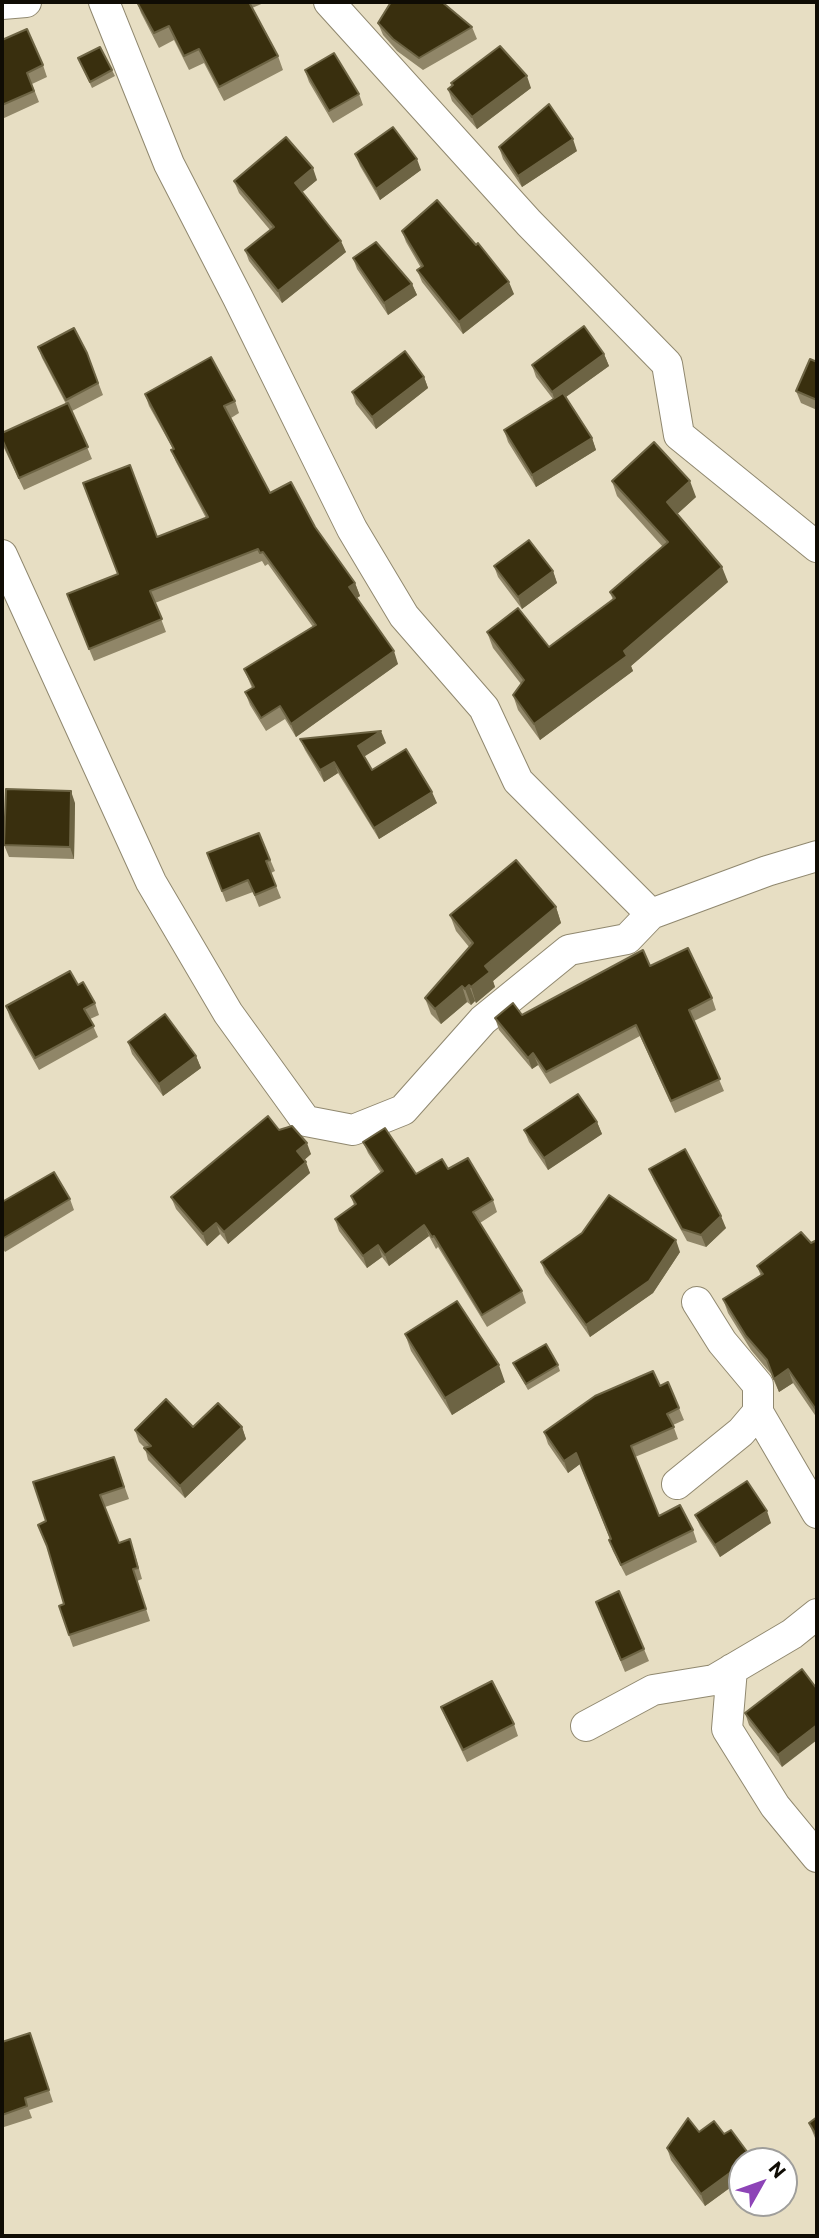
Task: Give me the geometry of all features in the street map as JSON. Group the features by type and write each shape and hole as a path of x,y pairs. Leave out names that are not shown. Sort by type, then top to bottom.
{"street":[{"path":"2,4 26,2"},
{"path":"104,2 169,164 352,528 397,605 484,708 518,781 651,914"},
{"path":"329,2 529,223 667,364 679,435 817,547"},
{"path":"2,555 151,882 228,1013 306,1121 353,1130 403,1110 483,1020 569,950 627,939 651,914 767,871 817,856"},
{"path":"697,1302 722,1342 758,1385 758,1412 817,1513"},
{"path":"677,1483 741,1432 758,1412"},
{"path":"586,1726 653,1690 714,1680 792,1634 817,1614"},
{"path":"732,1669 727,1729 775,1806 817,1857"}],"building":[{"path":"137,2 249,2 278,56 219,87 199,49 184,56 169,26 154,33"},
{"path":"391,2 442,2 472,27 419,58 393,39 378,23"},
{"path":"27,29 43,65 27,73 34,91 2,105 2,40"},
{"path":"500,46 527,76 472,117 448,89 453,85 451,83"},
{"path":"100,47 112,70 90,82 78,58"},
{"path":"334,53 359,94 329,111 305,70"},
{"path":"549,104 573,139 518,176 499,147"},
{"path":"393,127 417,159 376,189 355,154"},
{"path":"286,137 313,168 295,183 341,241 278,291 245,250 274,227 234,181"},
{"path":"437,200 476,245 478,243 509,282 459,322 417,270 423,266 402,231"},
{"path":"376,242 412,284 384,303 353,258"},
{"path":"584,326 604,354 552,392 532,365"},
{"path":"74,328 98,383 66,400 38,347"},
{"path":"405,351 424,377 372,417 352,392"},
{"path":"211,357 235,401 224,406 270,493 291,482 315,527 355,583 349,587 394,651 291,724 280,706 261,718 245,692 254,687 244,669 316,625 263,552 260,553 258,549 150,591 162,619 89,649 67,594 118,574 83,483 130,465 157,537 208,517 171,450 174,449 145,394"},
{"path":"810,359 817,362 817,400 796,391"},
{"path":"563,393 592,438 532,475 504,430"},
{"path":"68,403 88,447 19,478 2,439 2,433"},
{"path":"654,442 690,481 667,502 722,567 624,651 627,656 534,724 513,695 524,680 487,632 518,608 549,647 615,598 610,592 668,542 612,481"},
{"path":"529,540 553,571 518,597 494,566"},
{"path":"381,731 358,746 372,770 406,749 432,792 374,828 334,762 320,770 300,739"},
{"path":"6,789 71,791 70,847 4,845"},
{"path":"259,833 270,860 266,861 276,886 255,895 248,880 222,891 207,853"},
{"path":"516,860 556,907 485,966 490,972 471,987 469,985 465,989 462,986 435,1009 425,998 473,943 450,915"},
{"path":"688,948 712,998 689,1010 720,1079 671,1101 636,1025 546,1072 533,1053 528,1058 495,1018 513,1003 522,1015 643,950 650,966"},
{"path":"70,971 78,985 83,982 95,1003 84,1009 94,1026 35,1058 6,1006"},
{"path":"165,1014 196,1056 159,1084 128,1042"},
{"path":"578,1094 597,1122 544,1158 524,1130"},
{"path":"268,1116 279,1130 292,1126 307,1143 297,1151 306,1162 224,1232 216,1223 203,1234 171,1197"},
{"path":"385,1128 416,1174 442,1159 448,1169 468,1158 493,1200 473,1212 522,1291 482,1315 434,1236 432,1237 424,1225 385,1255 378,1245 363,1256 335,1219 356,1204 351,1196 383,1171 363,1142"},
{"path":"685,1149 721,1216 701,1235 682,1229 649,1169"},
{"path":"54,1172 70,1199 2,1239 2,1202"},
{"path":"609,1195 676,1240 649,1281 586,1325 541,1262 582,1233"},
{"path":"801,1232 811,1243 817,1240 817,1411 788,1369 774,1379 767,1360 746,1336 723,1299 763,1274 757,1266"},
{"path":"457,1301 499,1365 445,1398 405,1334"},
{"path":"546,1344 558,1365 526,1384 513,1363"},
{"path":"653,1371 660,1386 668,1382 679,1408 667,1414 674,1427 631,1446 659,1516 680,1505 693,1530 621,1565 576,1453 564,1461 544,1432 595,1396"},
{"path":"166,1399 193,1427 218,1403 242,1427 180,1486 144,1448 151,1446 135,1430"},
{"path":"114,1457 124,1487 100,1495 119,1543 130,1539 138,1568 133,1569 146,1609 69,1635 59,1606 64,1604 38,1525 46,1521 33,1482"},
{"path":"747,1481 767,1511 715,1545 695,1515"},
{"path":"619,1591 644,1649 621,1660 596,1602"},
{"path":"802,1669 817,1689 817,1725 778,1755 745,1713"},
{"path":"492,1681 514,1724 463,1750 441,1707"},
{"path":"30,2033 49,2090 25,2098 27,2106 2,2115 2,2042"},
{"path":"817,2117 817,2136 809,2123"},
{"path":"688,2118 699,2132 714,2121 724,2134 731,2130 744,2147 728,2147 728,2174 701,2194 667,2148"}]}
